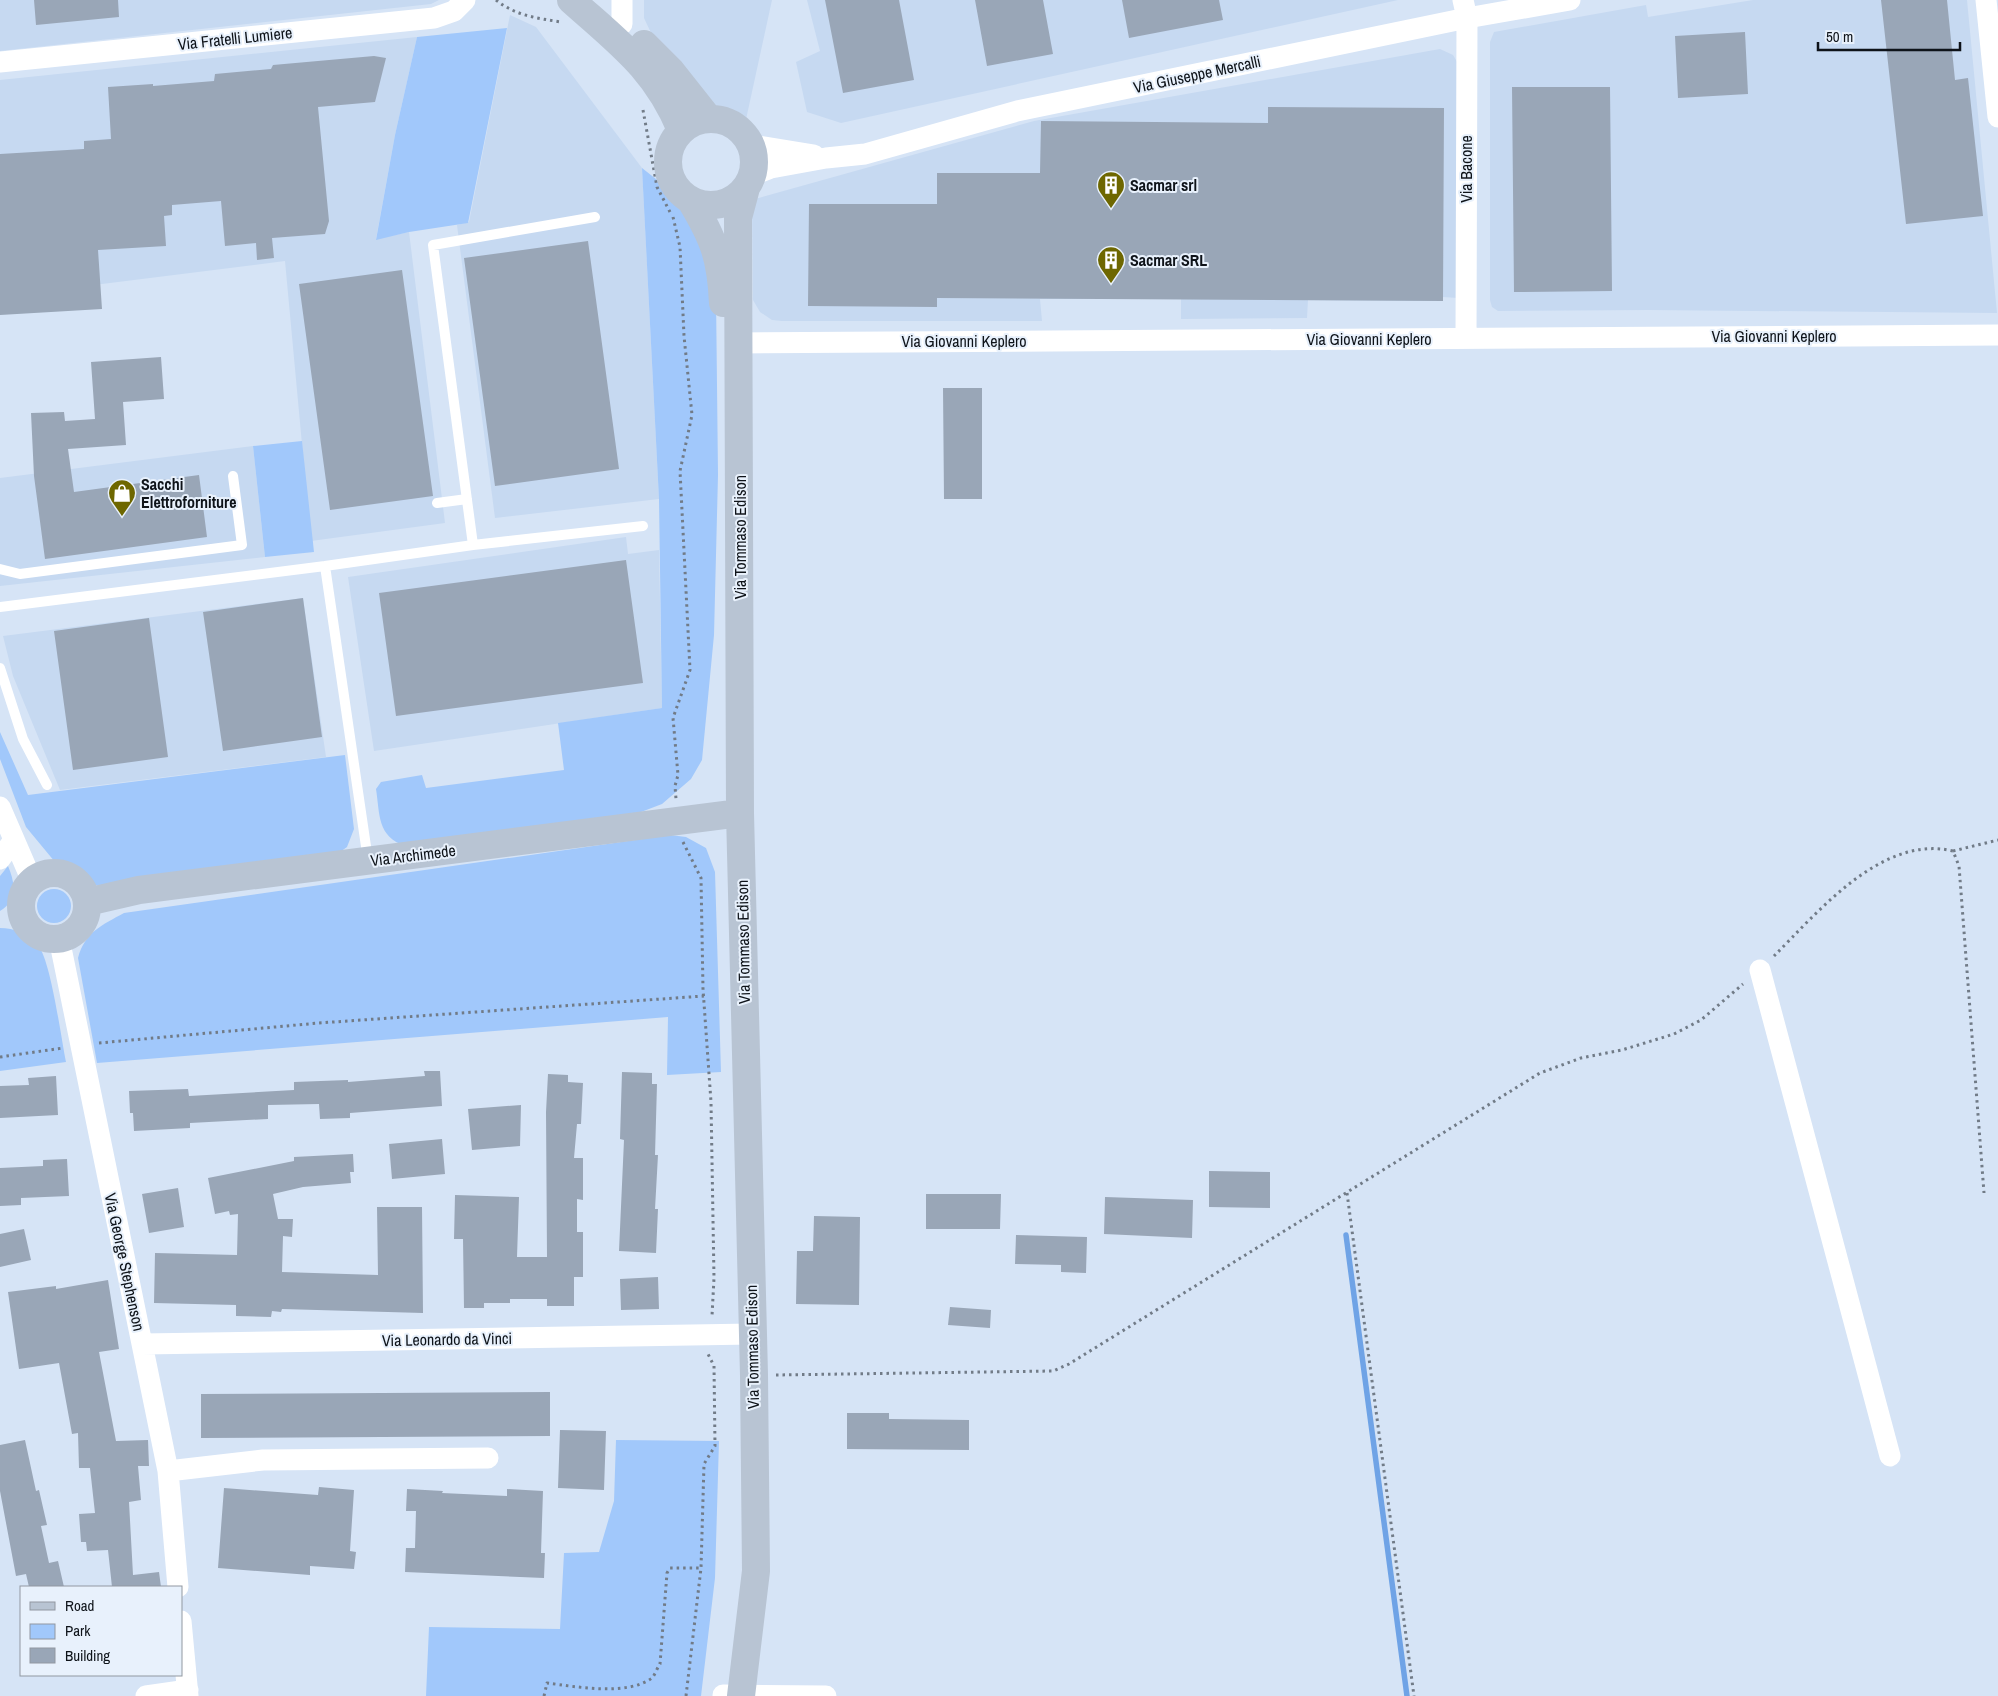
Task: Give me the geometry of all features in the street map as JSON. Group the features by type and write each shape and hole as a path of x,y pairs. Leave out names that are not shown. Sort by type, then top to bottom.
{"street":[{"name":"Via Fratelli Lumiere","path":"0,62 434,18 454,11 465,0"},
{"path":"571,0 641,63 663,92 681,130"},
{"path":"594,0 622,12 709,118"},
{"name":"Via Giuseppe Mercalli","path":"749,181 771,168 826,158 865,154 1017,111 1465,9 1570,0"},
{"path":"1986,0 1998,118"},
{"name":"Via Bacone","path":"1465,9 1466,338"},
{"path":"709,118 722,120 734,125 744,134 751,145 755,165 749,181 727,203 703,204 692,200 680,192 672,181 668,168 669,154 673,141 681,130 694,122 709,118"},
{"name":"Via Giuseppe Mercalli","path":"751,145 826,158"},
{"name":"Via Tommaso Edison","path":"731,814 740,343 738,218 749,181"},
{"name":"Via Tommaso Edison","path":"692,200 708,228 718,252 723,301 731,814 743,1334 738,1570 732,1695"},
{"name":"Via Giovanni Keplero","path":"740,343 1998,335"},
{"path":"0,807 32,881"},
{"name":"Via Archimede","path":"87,902 139,890 731,814"},
{"path":"0,859 14,840"},
{"path":"61,874 78,884 87,902 86,912 77,929 59,938 50,938 32,931 11,917 32,881 41,876 61,874"},
{"name":"Via George Stephenson","path":"59,938 82,1045 101,1152 142,1344 149,1387 168,1471 178,1586"},
{"path":"1760,970 1890,1456"},
{"name":"Via Tommaso Edison","path":"732,1695 756,1571 754,1375 743,1334"},
{"name":"Via Leonardo da Vinci","path":"142,1344 743,1334"},
{"path":"168,1471 263,1460 488,1458"},
{"path":"146,1696 188,1693 182,1631"},
{"path":"732,1695 826,1696"}],"lane":[{"path":"473,545 434,245 595,217"},
{"path":"0,569 20,574 242,545 233,476"},
{"path":"437,503 467,499"},
{"path":"0,607 325,566 473,545 643,526"},
{"path":"325,566 368,861"},
{"path":"0,668 23,738 47,785"}],"path":[{"path":"496,0 508,10 524,16 561,22 568,28"},
{"path":"640,105 644,111 657,187 672,216 680,246 684,336 692,415 680,471 690,670 673,718 678,775 675,786 682,840 701,878 704,996 712,1102 714,1313 707,1325 699,1330 698,1335 699,1346 707,1353 714,1366 716,1432 715,1446 704,1464 701,1568 686,1696"},
{"path":"754,1375 1053,1371 1078,1359 1540,1073 1581,1058 1622,1050 1660,1039 1701,1020 1760,970 1838,892 1877,865 1904,853 1942,848 1953,851 1998,840"},
{"path":"1953,851 1959,866 1984,1193"},
{"path":"0,1057 82,1045 319,1023 704,996"},
{"path":"1347,1192 1414,1696"},
{"path":"544,1696 547,1683 608,1691 634,1689 653,1677 660,1664 667,1573 670,1568 701,1568"}],"shaded area":[{"path":"0,0 439,0 431,4 0,51"},
{"path":"644,0 772,0 745,124 712,110 652,35 644,18"},
{"path":"807,0 1398,0 841,123 807,112 796,62 820,51"},
{"path":"1753,0 1967,0 1997,313 1649,310 1498,311 1492,307 1490,300 1490,42 1494,32 1646,5 1648,17"},
{"path":"510,15 536,27 642,168 659,499 495,518 457,225 469,222"},
{"path":"417,37 395,135 376,239 409,232 445,523 311,541 285,261 102,284 0,293 0,80"},
{"path":"1440,49 1453,55 1459,65 1458,298 1443,297 1442,301 1308,300 1307,318 1181,319 1181,299 1040,299 1042,321 782,321 772,320 760,312 753,300 752,203 755,199 1034,121"},
{"path":"253,446 265,557 0,586 0,478"},
{"path":"626,537 628,554 659,550 662,708 374,751 348,577"},
{"path":"303,598 326,757 60,790 13,676 3,636"}],"green space":[{"path":"507,28 468,223 409,232 376,240 395,135 417,37"},
{"path":"642,168 661,183 699,227 716,296 718,475 714,635 702,760 691,779 662,804 628,817 405,846 389,837 382,824 376,789 381,782 422,775 426,788 564,770 558,723 662,708 659,499"},
{"path":"302,441 314,552 265,557 253,446"},
{"path":"0,732 28,795 345,755 354,829 347,847 333,857 107,886 95,885 80,873 55,862 26,827 0,759"},
{"path":"670,835 686,837 706,848 715,872 721,1072 667,1075 668,1017 97,1063 78,958 85,942 95,930 124,913"},
{"path":"8,866 13,884 12,896 6,907 0,911 0,876"},
{"path":"54,889 66,894 71,906 66,918 54,923 42,918 37,906 42,894"},
{"path":"0,928 16,930 26,935 38,945 43,954 55,1000 66,1062 0,1071"},
{"path":"616,1440 719,1441 715,1578 701,1696 426,1696 429,1627 560,1629 564,1553 599,1552 614,1501"}],"building":[{"path":"34,0 118,0 119,17 36,25"},
{"path":"825,0 899,0 914,80 843,93"},
{"path":"975,0 1043,0 1053,54 987,66"},
{"path":"1122,0 1219,0 1223,20 1129,38"},
{"path":"1881,0 1947,0 1955,80 1968,78 1983,216 1906,224"},
{"path":"1745,32 1748,94 1678,98 1675,36"},
{"path":"374,56 386,58 375,102 318,107 329,221 325,234 272,238 274,258 257,260 256,243 225,246 221,201 172,205 172,215 164,216 166,246 98,250 102,309 0,315 0,154 84,149 84,141 111,139 108,87 153,84 153,86 214,81 215,74 271,69 273,65"},
{"path":"1512,87 1610,87 1612,291 1514,292"},
{"path":"1268,107 1444,108 1443,301 937,298 937,307 808,306 809,204 937,204 937,173 1040,173 1041,121 1268,123"},
{"path":"588,241 619,469 495,486 464,258"},
{"path":"402,270 433,496 330,510 299,284"},
{"name":"Sacchi Elettroforniture","path":"161,357 164,399 123,402 126,445 68,449 74,492 199,475 207,537 45,559 34,476 31,413 64,412 65,421 95,419 91,362"},
{"path":"943,388 982,388 982,499 944,499"},
{"path":"626,560 643,683 396,716 379,593"},
{"path":"303,598 322,737 223,751 203,612"},
{"path":"149,618 168,757 73,770 54,631"},
{"path":"424,1071 440,1071 442,1106 350,1113 350,1118 320,1119 319,1104 268,1105 268,1119 190,1123 190,1128 134,1131 133,1113 130,1113 129,1091 188,1089 189,1096 294,1090 294,1082 348,1080 348,1082 425,1076"},
{"path":"622,1072 652,1073 652,1084 657,1084 655,1155 658,1155 655,1209 658,1209 656,1253 619,1251 624,1140 620,1139"},
{"path":"548,1074 568,1075 568,1082 583,1083 581,1124 577,1124 574,1158 583,1158 583,1200 577,1199 577,1232 583,1232 583,1277 574,1277 574,1306 547,1306 547,1299 510,1299 510,1303 484,1303 484,1308 464,1308 463,1239 454,1239 455,1195 519,1197 517,1257 547,1257 546,1112"},
{"path":"56,1076 58,1115 0,1118 0,1086 29,1085 28,1078"},
{"path":"521,1105 520,1146 472,1150 468,1109"},
{"path":"442,1139 445,1174 392,1179 389,1144"},
{"path":"353,1154 354,1172 350,1172 351,1183 303,1187 273,1194 278,1219 293,1219 292,1237 283,1236 282,1272 378,1275 377,1207 422,1207 423,1313 282,1309 281,1312 272,1311 271,1317 236,1316 236,1305 154,1303 155,1253 237,1255 238,1214 230,1215 229,1211 215,1214 208,1178 294,1161 294,1157"},
{"path":"67,1159 69,1196 21,1198 21,1205 0,1206 0,1168 43,1166 43,1160"},
{"path":"1209,1171 1270,1172 1270,1208 1209,1207"},
{"path":"178,1188 184,1227 149,1233 142,1194"},
{"path":"926,1194 1001,1194 1000,1229 926,1229"},
{"path":"1105,1197 1193,1200 1192,1238 1104,1234"},
{"path":"814,1216 860,1217 859,1305 796,1304 797,1251 813,1251"},
{"path":"24,1229 31,1260 0,1267 0,1234"},
{"path":"1016,1235 1087,1237 1086,1273 1061,1272 1061,1265 1015,1264"},
{"path":"658,1277 659,1309 621,1310 620,1279"},
{"path":"108,1280 119,1349 99,1352 116,1441 148,1440 149,1466 138,1466 141,1500 129,1502 133,1575 159,1572 161,1586 112,1586 108,1550 87,1551 86,1542 81,1542 79,1514 95,1513 90,1468 79,1468 78,1433 72,1434 59,1363 19,1369 8,1292 56,1286 56,1289"},
{"path":"950,1307 991,1310 990,1328 948,1325"},
{"path":"550,1392 550,1436 201,1438 201,1394"},
{"path":"847,1413 889,1413 889,1419 969,1420 969,1450 847,1449"},
{"path":"560,1430 606,1431 604,1490 558,1488"},
{"path":"25,1440 36,1491 39,1490 47,1525 41,1526 49,1563 58,1561 64,1586 29,1586 26,1574 16,1576 0,1491 0,1445"},
{"path":"319,1487 354,1490 350,1551 356,1552 354,1569 310,1566 310,1575 218,1568 224,1488 318,1495"},
{"path":"407,1489 443,1491 442,1493 507,1496 507,1489 543,1491 541,1553 545,1553 544,1578 405,1572 406,1548 415,1548 416,1511 406,1511"}],"waterway":[{"path":"1346,1235 1407,1696"}],"place":[{"name":"Sacmar srl","path":"1111,209"},
{"name":"Sacmar SRL","path":"1111,284"},
{"name":"Sacchi Elettroforniture","path":"122,517"}]}
